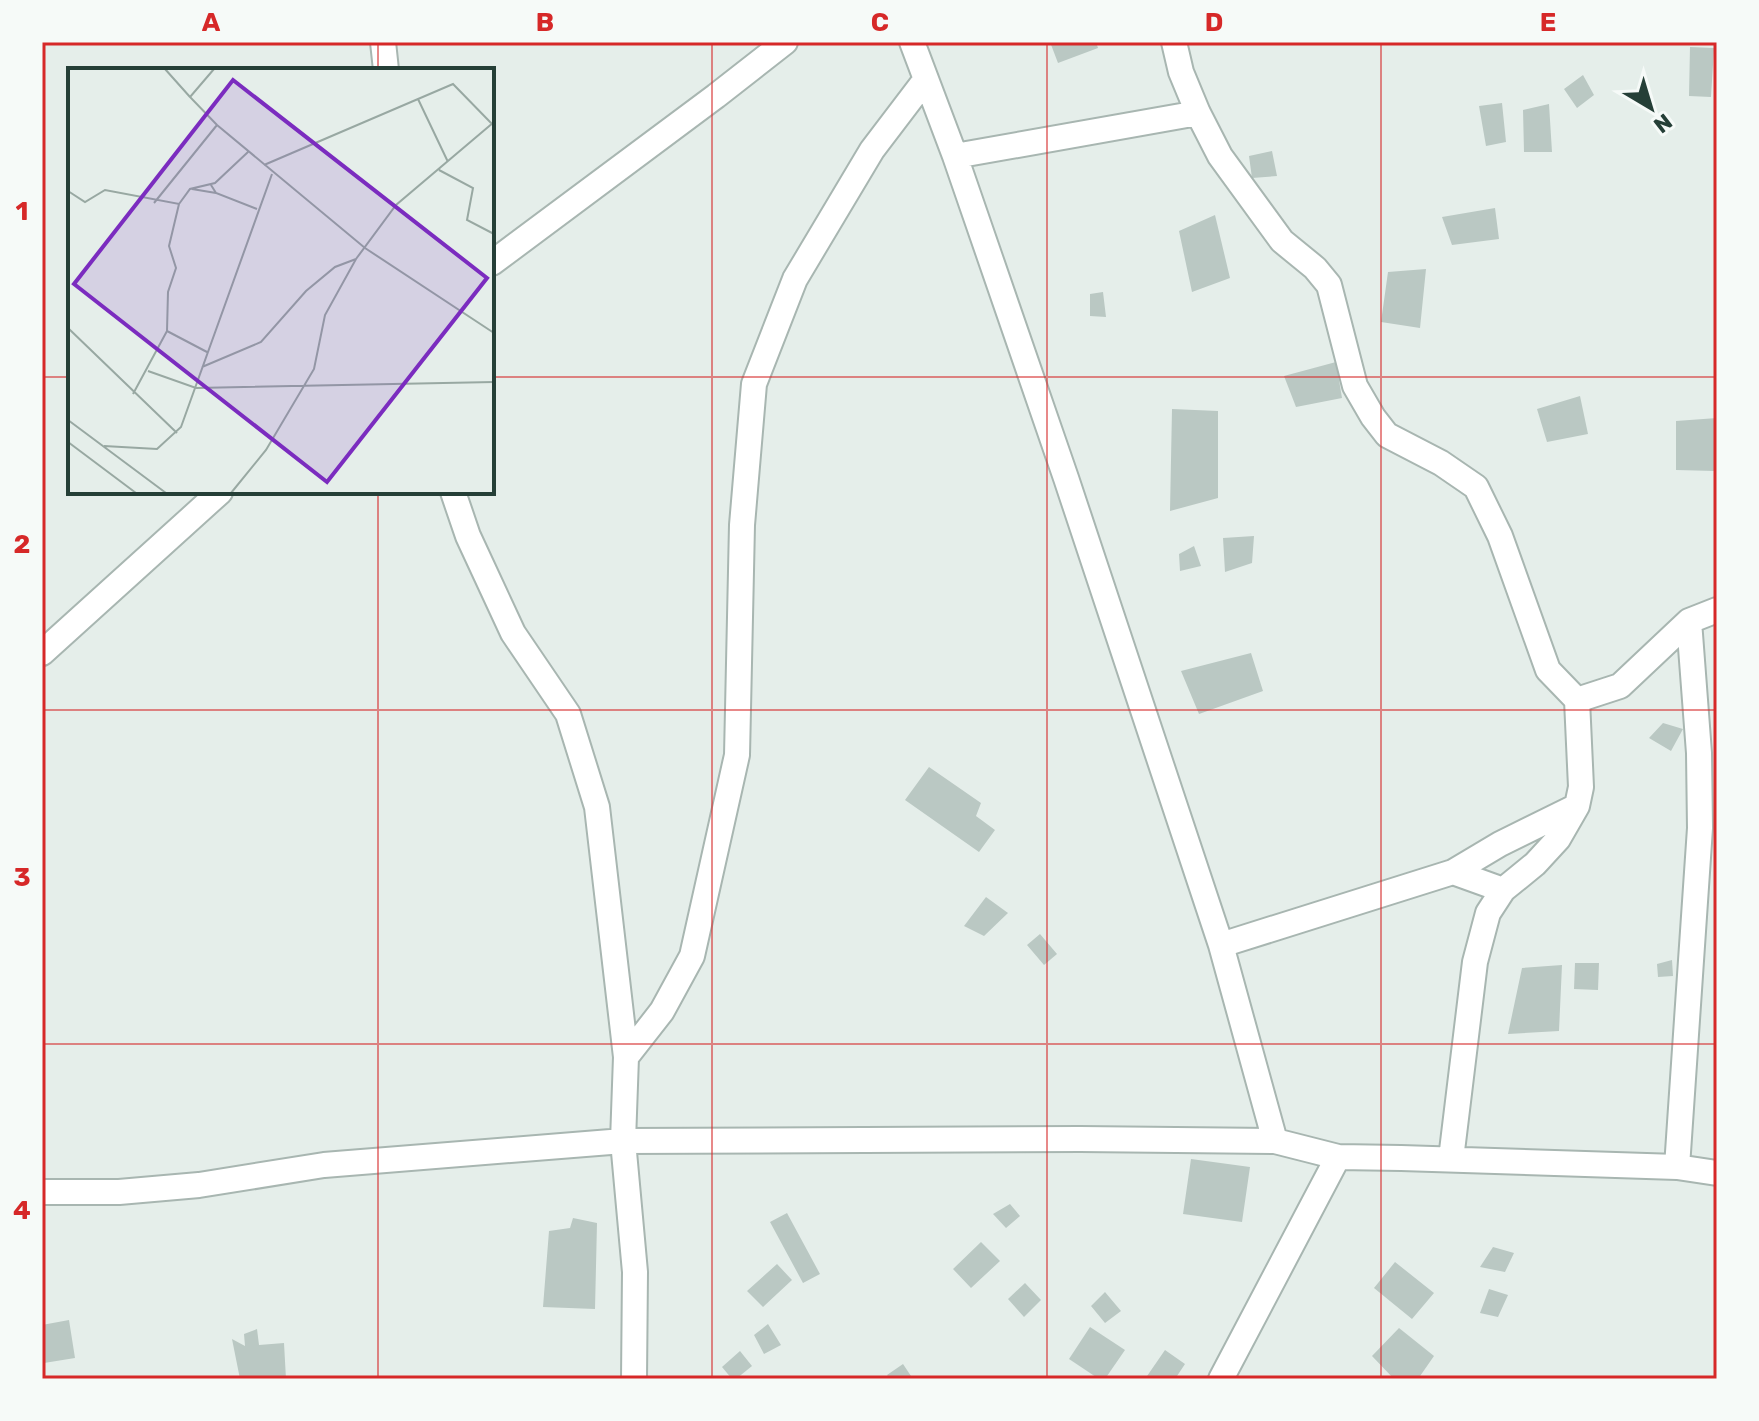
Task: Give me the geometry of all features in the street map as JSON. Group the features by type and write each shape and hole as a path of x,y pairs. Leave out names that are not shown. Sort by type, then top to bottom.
{"street":[{"path":"383,42 386,68"},
{"path":"494,262 785,42"},
{"path":"912,42 955,156 1066,478 1221,945 1275,1141"},
{"path":"1174,42 1181,72 1220,156 1282,241 1315,268 1329,285 1355,386 1373,417 1387,435 1441,463 1476,487 1500,536 1548,670 1577,700 1581,787 1577,806 1558,839 1535,864 1503,890 1488,913 1475,962 1451,1159"},
{"path":"626,1057 662,1011 692,956 737,755 742,525 754,384 795,279 872,150 926,79"},
{"path":"955,156 1198,113"},
{"path":"42,653 218,494"},
{"path":"454,494 468,536 513,633 568,714 597,807 626,1057 623,1141 635,1272 634,1379"},
{"path":"1577,700 1620,686 1689,621 1717,610"},
{"path":"1677,1167 1700,828 1699,753 1689,621"},
{"path":"1221,945 1453,872 1500,844 1577,806"},
{"path":"1453,872 1503,890"},
{"path":"42,1192 119,1192 199,1185 324,1165 623,1141 1275,1141 1338,1157 1677,1167 1717,1173"},
{"path":"1221,1379 1338,1157"}],"building":[{"path":"1050,42 1096,42 1098,48 1058,63"},
{"path":"1690,47 1714,48 1711,97 1689,96"},
{"path":"1583,75 1594,95 1577,108 1564,89"},
{"path":"1502,103 1506,142 1486,146 1479,106"},
{"path":"1549,104 1552,152 1524,152 1523,110"},
{"path":"1272,151 1277,176 1252,178 1249,156"},
{"path":"1495,208 1499,239 1452,245 1442,217"},
{"path":"1215,215 1230,278 1192,292 1179,231"},
{"path":"1426,269 1420,328 1381,322 1388,272"},
{"path":"1103,292 1106,317 1090,316 1090,294"},
{"path":"1336,362 1342,398 1296,407 1284,376"},
{"path":"1580,396 1588,434 1547,442 1537,409"},
{"path":"1172,409 1218,411 1218,498 1170,511"},
{"path":"1717,418 1715,471 1676,470 1676,421"},
{"path":"1254,536 1252,563 1225,572 1223,538"},
{"path":"1194,546 1201,566 1180,571 1179,554"},
{"path":"1251,653 1263,691 1199,714 1181,671"},
{"path":"1663,723 1683,729 1671,751 1649,738"},
{"path":"929,767 981,803 976,816 995,830 979,852 905,800"},
{"path":"986,897 1008,913 984,936 964,926"},
{"path":"1040,934 1057,954 1044,965 1027,945"},
{"path":"1672,960 1673,976 1658,977 1657,964"},
{"path":"1575,963 1599,963 1598,990 1574,989"},
{"path":"1562,965 1559,1031 1508,1034 1522,968"},
{"path":"1191,1159 1250,1167 1242,1222 1183,1214"},
{"path":"1010,1204 1020,1216 1006,1228 993,1214"},
{"path":"787,1213 820,1274 803,1283 770,1222"},
{"path":"573,1218 597,1223 595,1309 543,1307 549,1231 570,1228"},
{"path":"981,1242 1000,1261 971,1288 953,1269"},
{"path":"1493,1247 1514,1253 1505,1272 1480,1267"},
{"path":"1395,1262 1434,1293 1412,1319 1374,1288"},
{"path":"777,1264 792,1280 763,1307 747,1291"},
{"path":"1025,1283 1041,1300 1024,1317 1008,1299"},
{"path":"1489,1289 1508,1295 1498,1317 1480,1313"},
{"path":"1105,1292 1121,1311 1105,1323 1091,1306"},
{"path":"69,1320 75,1358 44,1363 42,1325"},
{"path":"768,1324 781,1345 764,1354 754,1335"},
{"path":"1090,1327 1125,1350 1105,1379 1099,1379 1069,1359"},
{"path":"1399,1328 1434,1356 1418,1379 1394,1379 1372,1356"},
{"path":"257,1329 259,1345 284,1343 286,1379 240,1379 232,1339 245,1346 244,1334"},
{"path":"1165,1350 1185,1364 1175,1379 1145,1379"},
{"path":"740,1351 752,1366 732,1379 722,1367"},
{"path":"903,1364 913,1379 890,1379 887,1375"}]}
